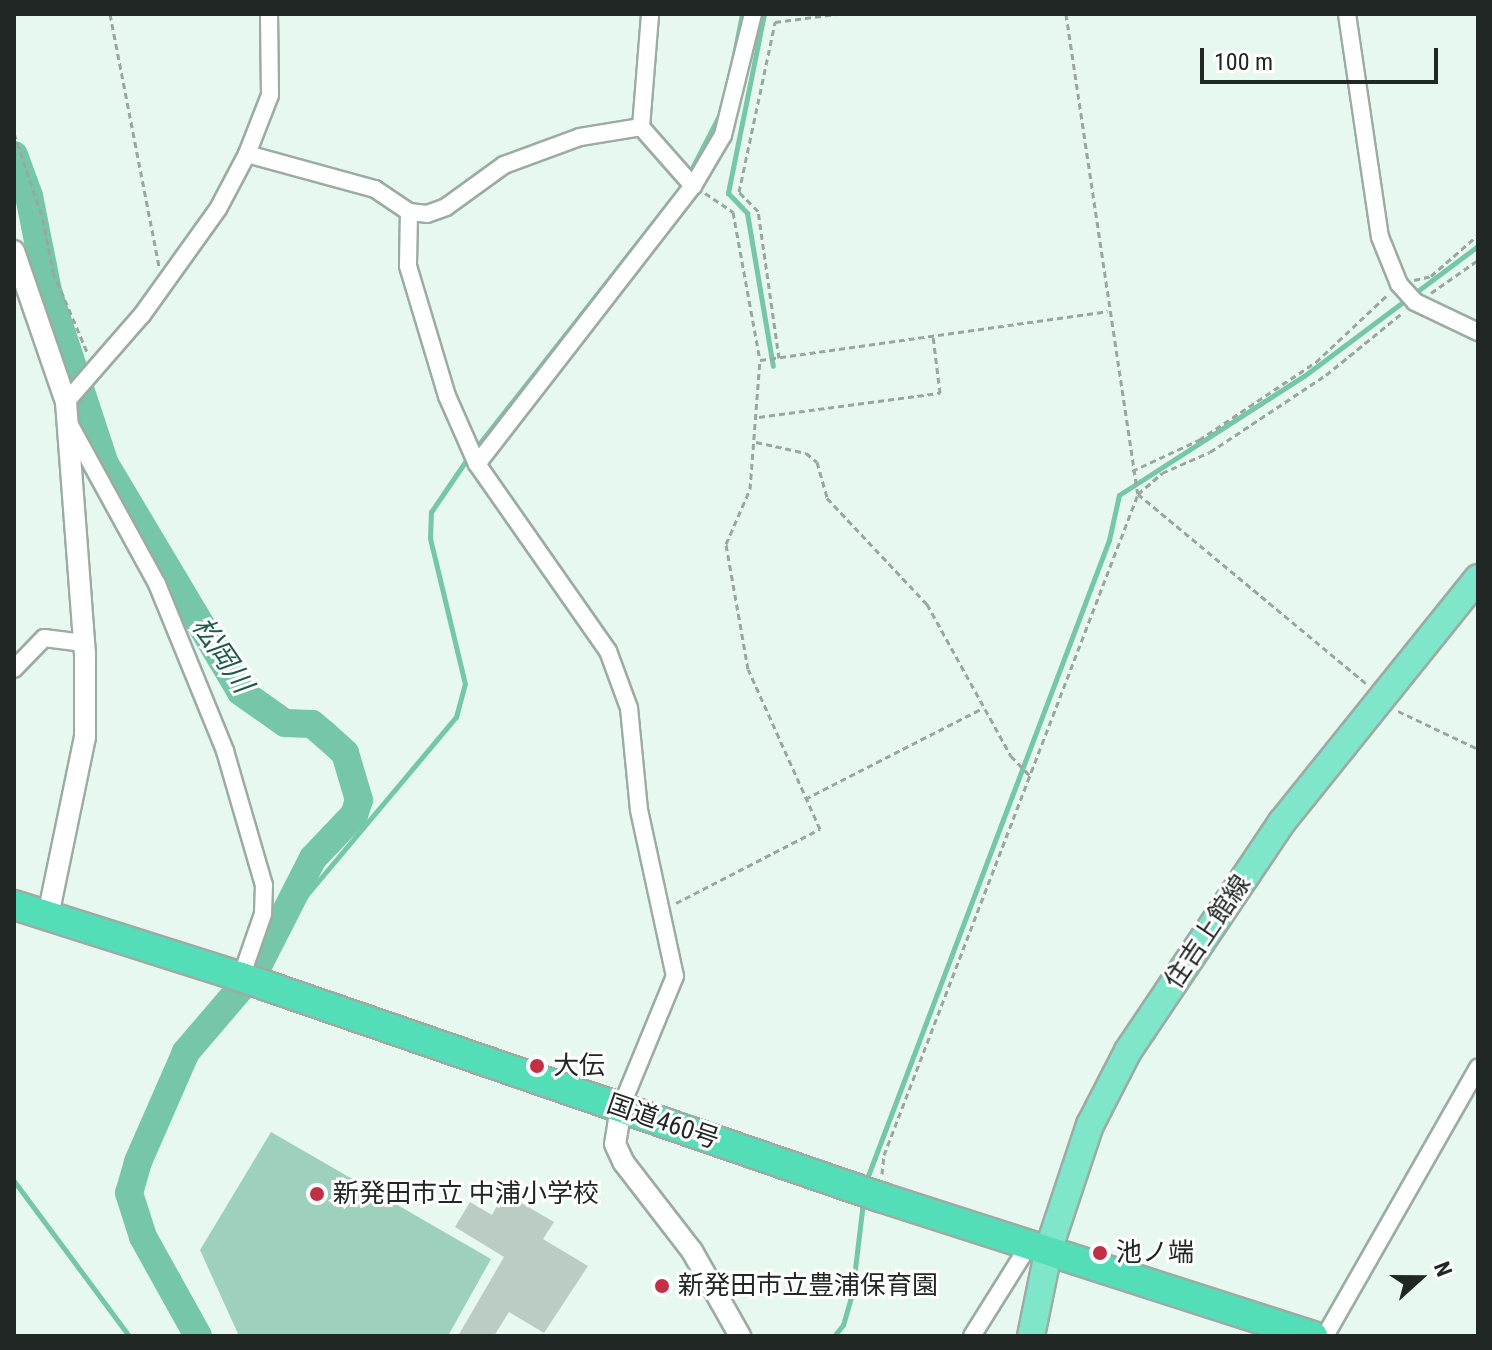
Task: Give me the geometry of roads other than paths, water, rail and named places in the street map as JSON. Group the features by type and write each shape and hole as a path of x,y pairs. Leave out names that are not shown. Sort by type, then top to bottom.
{"highway":[{"name":"国道460号","path":"14,905 241,977 880,1197 1313,1336"}],"main road":[{"name":"住吉上館線","path":"1031,1336 1039,1246 1090,1125 1128,1051 1282,822 1385,699 1478,578"}],"street":[{"path":"66,402 162,286 218,209 247,154 270,95 269,14"},
{"path":"650,14 641,127 693,186"},
{"path":"477,464 693,186 723,135 753,14"},
{"path":"1347,14 1380,237 1399,284 1415,302 1478,332"},
{"path":"247,154 375,189 409,212 427,214 446,207 504,165 580,137 641,127"},
{"path":"409,212 408,266 447,396 477,464 608,651 629,708 639,810 675,976 621,1107 615,1144 624,1163 692,1251 740,1336"},
{"path":"14,251 66,402 84,643 85,737 48,916"},
{"path":"69,424 157,584 225,751 264,885 263,914 241,977"},
{"path":"14,669 44,638 84,643"},
{"path":"1325,1336 1478,1068"},
{"path":"972,1336 1039,1246"}],"waterway":[{"path":"730,75 742,14"},
{"path":"764,14 728,193 747,213 773,366"},
{"path":"689,174 723,108"},
{"name":"松岡川","path":"14,155 29,196 48,291 105,464 241,692 285,723 312,724 345,753 359,800 354,815 313,858 256,970 186,1052 138,1162 129,1193 143,1237 198,1336"},
{"path":"475,449 684,183"},
{"path":"866,1181 1109,540 1119,495 1304,376 1478,246"},
{"path":"280,920 304,898 456,717 465,684 430,538 431,512 469,456"},
{"path":"14,1181 129,1336"},
{"path":"834,1336 843,1325 852,1294 863,1202"}],"place":[{"name":"大伝","path":"537,1066"},
{"name":"新発田市立 中浦小学校","path":"317,1194"},
{"name":"池ノ端","path":"1100,1253"},
{"name":"新発田市立豊浦保育園","path":"662,1286"}]}
